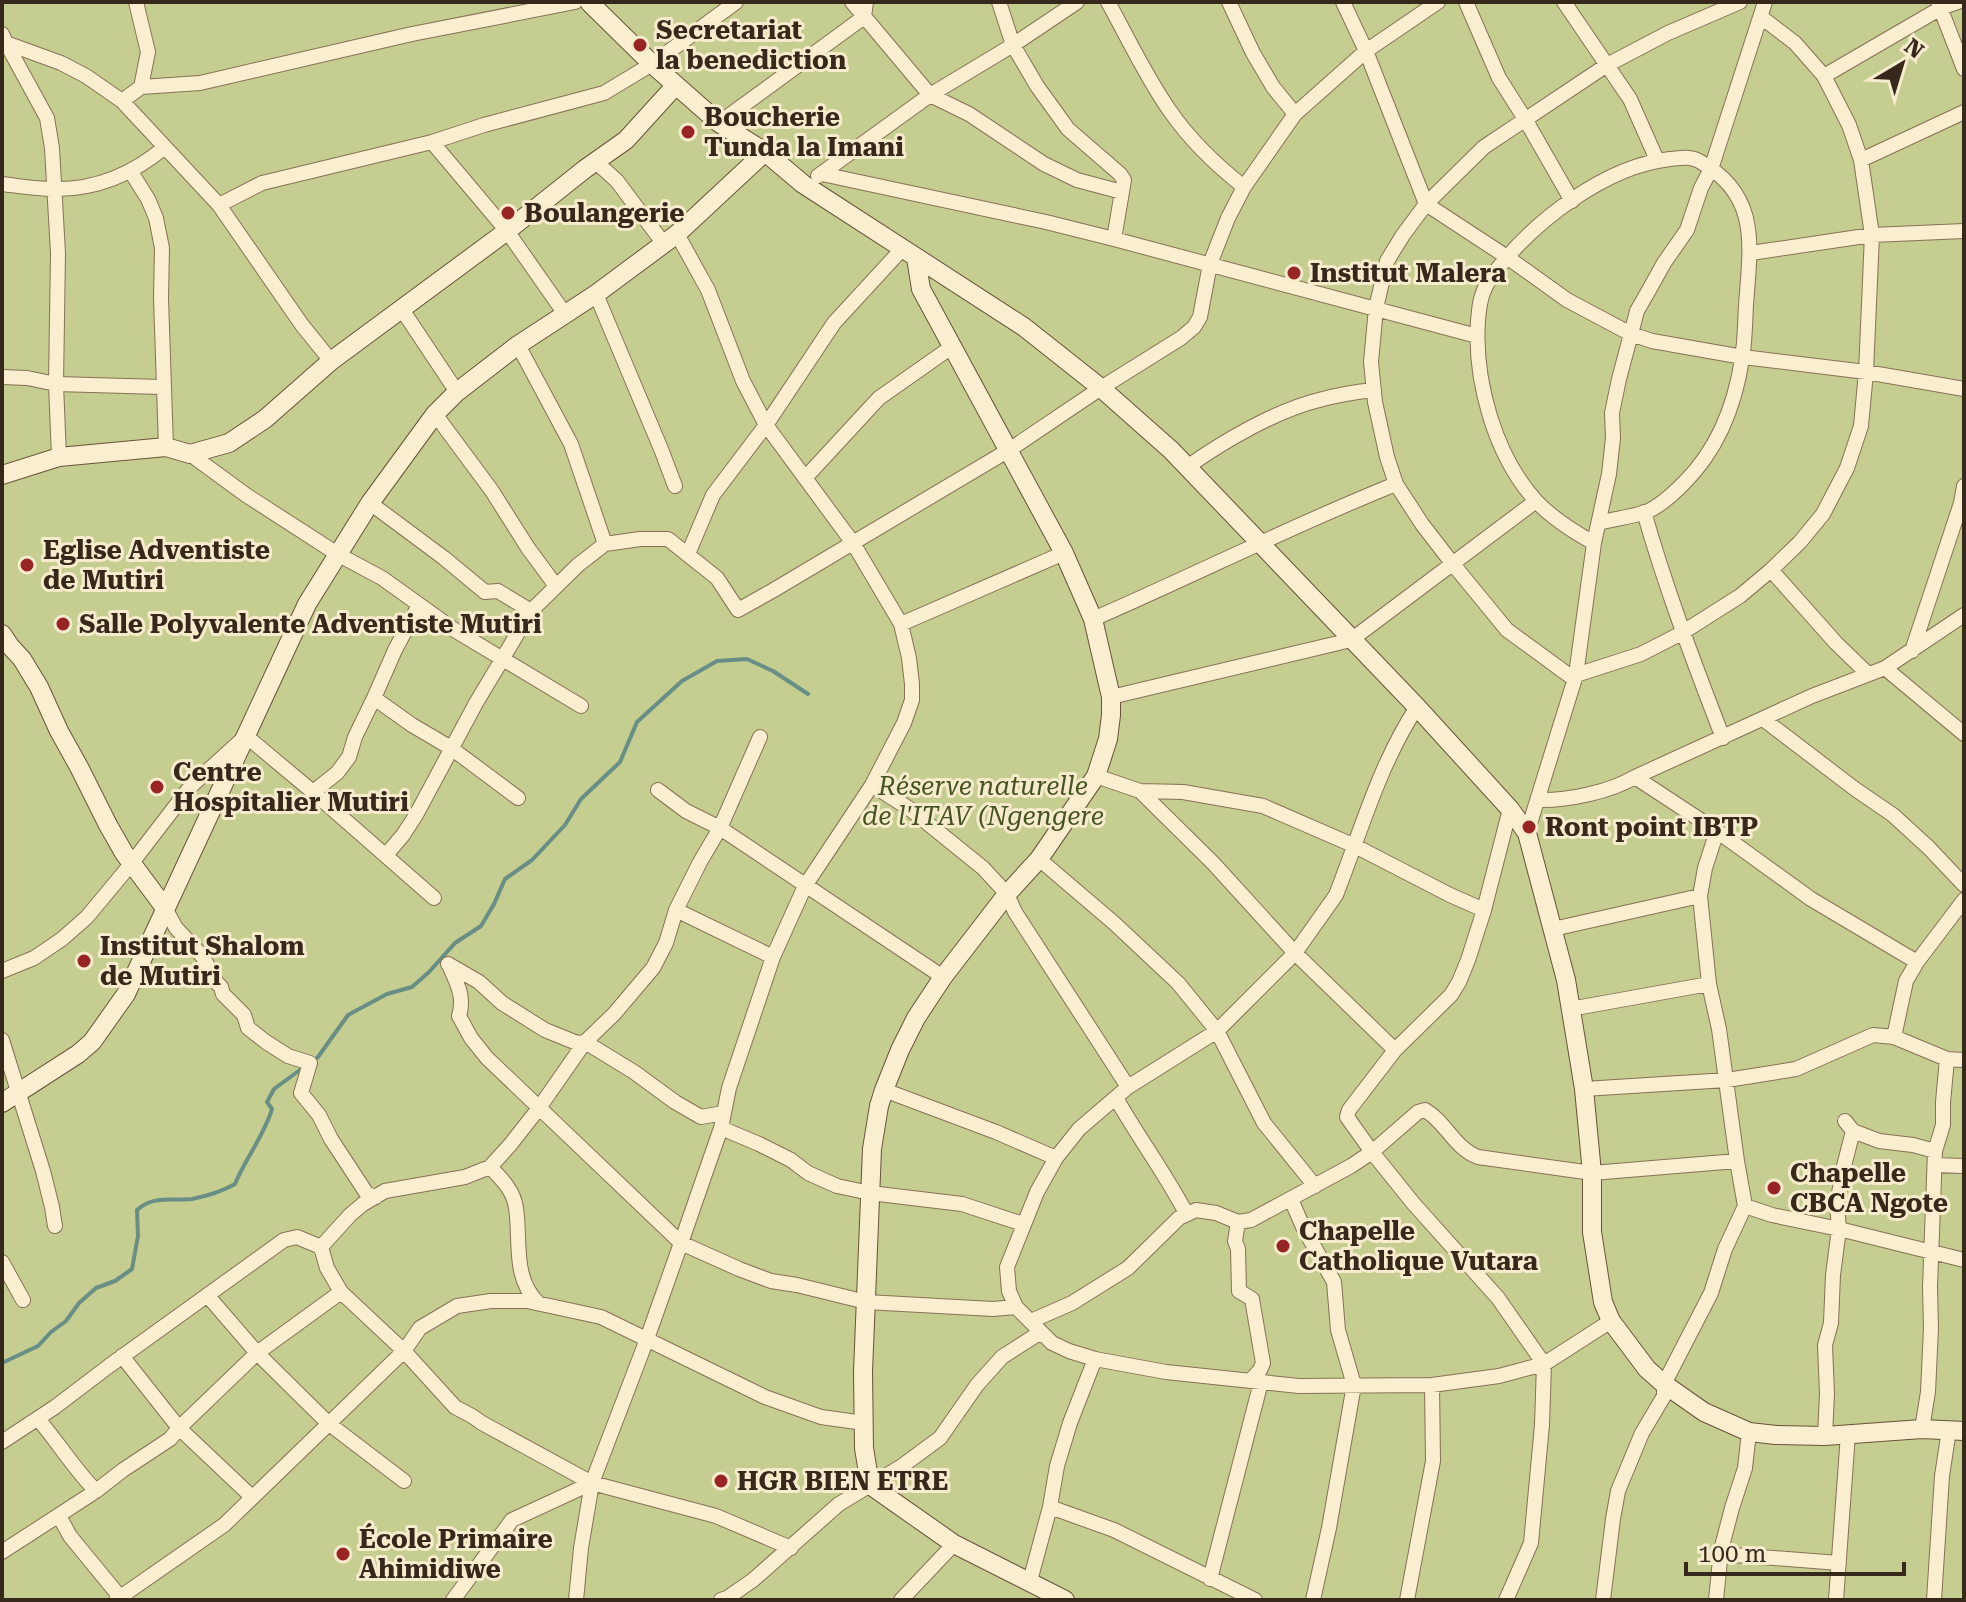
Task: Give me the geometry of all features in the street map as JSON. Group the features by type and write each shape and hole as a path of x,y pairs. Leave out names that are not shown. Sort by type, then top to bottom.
{"street":[{"path":"136,2 148,52 141,87"},
{"path":"122,101 141,87 200,83 412,34 575,2"},
{"path":"589,2 652,64 719,123 765,152 803,184 1024,327 1101,388 1171,450 1417,707 1510,809 1527,833 1566,980 1584,1089 1592,1173 1592,1232 1600,1287 1611,1321 1647,1369 1664,1384 1704,1412 1749,1432 1825,1436 1922,1429 1956,1431 1942,1476 1934,1600"},
{"path":"219,205 262,183 432,142 604,93 652,64 736,2"},
{"path":"852,2 865,10 930,95 969,114 1044,164 1077,180 1122,192"},
{"path":"999,2 1013,45 1037,86 1068,129 1124,180 1114,239"},
{"path":"803,184 822,174 930,95 1077,2"},
{"path":"1108,2 1170,112 1203,151 1244,187"},
{"path":"1229,2 1273,87 1295,114"},
{"path":"1343,2 1366,51 1426,204 1567,300 1631,334 1652,341 1964,389"},
{"path":"386,855 416,815 451,748 531,611 578,565 605,544 668,539 717,578 738,610 1009,450 1181,338 1200,317 1210,264 1228,218 1244,187 1295,114 1366,51 1438,2"},
{"path":"1466,2 1499,78 1572,201"},
{"path":"1564,2 1630,99 1657,160"},
{"path":"1575,677 1507,630 1452,563 1396,484 1387,457 1371,362 1376,308 1387,261 1426,204 1484,147 1607,65 1668,33 1740,2"},
{"path":"1527,833 1575,677 1594,543 1609,474 1612,413 1637,311 1687,230 1697,197 1711,169 1765,2"},
{"path":"1824,76 1939,5 1958,2"},
{"path":"1939,5 1964,69"},
{"path":"719,123 865,10"},
{"path":"1575,677 1641,654 1682,632 1740,596 1771,570 1823,514 1847,468 1861,426 1872,235 1861,160 1849,125 1824,76 1795,43 1761,17"},
{"path":"4,38 86,76 122,101 219,205 302,325 331,361"},
{"path":"4,38 47,118 52,148 58,253 56,384 59,457"},
{"path":"190,454 229,443 265,419 331,361 626,140 676,85"},
{"path":"1861,160 1964,112"},
{"path":"432,142 507,231 565,314"},
{"path":"2,184 55,190 108,181 131,172 165,147"},
{"path":"10,1098 92,1042 126,994 307,604 370,503 435,414 457,392 518,345 596,294 670,239 765,152"},
{"path":"1594,543 1536,501 1514,470 1492,426 1481,387 1477,336 1479,305 1486,286 1507,257 1530,233 1572,201 1619,174 1657,160 1691,158 1711,169 1728,184 1741,204 1748,226 1751,253 1743,357 1736,395 1716,442 1686,481 1644,512 1599,523"},
{"path":"576,1600 592,1483 681,1243 773,957 805,886 872,785 904,723 912,700 909,658 901,624 853,543 766,425 743,381 708,290 670,239 596,162"},
{"path":"131,172 148,199 160,232 166,447"},
{"path":"822,174 1046,222 1477,336"},
{"path":"1751,253 1872,235 1964,231"},
{"path":"910,253 921,289 1064,553 1093,619 1111,697 1111,715 1108,739 1096,776 1039,859 1007,894 943,977 916,1018 884,1090 872,1149 863,1372 864,1448 870,1485 954,1544 1064,1600"},
{"path":"688,554 713,495 766,425 834,323 910,253"},
{"path":"596,294 675,486"},
{"path":"401,308 457,392"},
{"path":"518,345 571,444 605,544"},
{"path":"806,477 879,398 953,346"},
{"path":"2,377 56,384 162,387"},
{"path":"1187,467 1221,444 1292,408 1316,400 1374,390"},
{"path":"435,414 556,586"},
{"path":"2,475 59,457 102,452 166,447 190,454 246,495 339,555 382,578 456,631 581,706"},
{"path":"1093,619 1329,511 1396,484"},
{"path":"1912,651 1962,504 1964,486"},
{"path":"1111,697 1351,640 1536,501"},
{"path":"370,503 485,592 498,591 531,611"},
{"path":"1644,512 1682,632 1723,738"},
{"path":"901,624 1064,553"},
{"path":"1771,570 1868,674"},
{"path":"313,792 337,773 349,757 395,650 419,605"},
{"path":"1537,800 1585,795 1622,785 1812,696 1885,668 1964,615"},
{"path":"2,634 39,687 59,731 131,864 165,908 176,928 203,957 223,994 244,1015 248,1028 288,1056 310,1063 301,1093 319,1115 367,1194 376,1197"},
{"path":"1885,668 1964,734"},
{"path":"374,698 451,748 518,798"},
{"path":"1417,707 1400,734 1375,787 1336,895 1295,953 1217,1031 1128,1087 1079,1129 1056,1158 1023,1224 1007,1267 1009,1291 1016,1307 1052,1343 1069,1351 1166,1372 1299,1386 1432,1385 1499,1376 1544,1364 1611,1321"},
{"path":"1763,719 1893,815 1964,885"},
{"path":"246,736 434,898"},
{"path":"2,971 34,958 87,917 191,786 246,736"},
{"path":"321,1247 350,1215 385,1191 465,1177 490,1167 510,1145 585,1042 614,1014 653,968 666,943 676,910 720,828 760,737"},
{"path":"1096,776 1140,791 1183,792 1263,806 1355,846 1484,910"},
{"path":"1635,777 1811,899 1917,962"},
{"path":"872,785 922,819 983,868 1007,894 1015,912 1128,1087"},
{"path":"658,790 943,977"},
{"path":"1140,791 1213,863 1295,953 1395,1050"},
{"path":"1506,1600 1531,1543 1542,1425 1544,1364 1498,1298 1413,1203 1347,1117 1349,1110 1395,1050 1451,995 1459,982 1484,910 1510,809"},
{"path":"1603,1600 1618,1491 1642,1433 1664,1396 1664,1384 1711,1293 1725,1249 1745,1206 1719,1029 1709,984 1700,896 1717,831"},
{"path":"1039,859 1178,983 1217,1031 1264,1123 1315,1186"},
{"path":"1553,929 1700,896"},
{"path":"1894,1037 1906,981 1964,900"},
{"path":"676,910 773,957"},
{"path":"1016,1307 993,1309 866,1302 771,1281 681,1243 487,1058 459,1016 461,990 447,963 545,1030 577,1043 585,1042 675,1102 701,1117 722,1120 808,1173 837,1186 962,1204 1023,1224"},
{"path":"1570,1009 1709,984"},
{"path":"1584,1089 1727,1080 1796,1069 1873,1035 1894,1037 1947,1059 1964,1060"},
{"path":"2,1040 10,1098 43,1171 55,1226"},
{"path":"1922,1429 1928,1392 1935,1158 1943,1125 1947,1059"},
{"path":"884,1090 1056,1158"},
{"path":"1116,1098 1167,1177 1186,1213"},
{"path":"721,1600 753,1580 839,1504 902,1466 940,1438 977,1385 1002,1357 1036,1327 1128,1268 1186,1213 1205,1210 1238,1222 1251,1220 1372,1152 1418,1112 1425,1110 1432,1114 1457,1144 1472,1155 1592,1173 1737,1161"},
{"path":"1825,1436 1825,1345 1831,1323 1839,1229 1837,1204 1849,1126 1879,1141 1913,1145 1935,1158 1964,1166"},
{"path":"490,1167 506,1183 516,1206 519,1260 528,1293 538,1303"},
{"path":"1291,1199 1334,1282 1338,1330 1354,1385 1313,1600"},
{"path":"1745,1206 1964,1260"},
{"path":"1210,1579 1256,1381 1263,1363 1252,1299 1239,1291 1239,1260 1235,1241 1238,1222"},
{"path":"2,1442 284,1240 297,1237 321,1247"},
{"path":"321,1247 327,1268 341,1292 404,1351 455,1407 592,1483 716,1516 791,1548"},
{"path":"2,1262 23,1300"},
{"path":"2,1552 170,1439 257,1353 341,1292"},
{"path":"207,1295 257,1353 328,1423 404,1481"},
{"path":"59,1516 70,1536 118,1599 224,1525 404,1351 420,1328 457,1306 491,1301 527,1301 601,1317 765,1397 821,1417 864,1423"},
{"path":"122,1356 179,1428 252,1497"},
{"path":"1030,1581 1050,1507 1057,1466 1095,1359"},
{"path":"1407,1600 1433,1461 1432,1385"},
{"path":"38,1419 79,1474 96,1491"},
{"path":"1716,1600 1721,1554 1745,1468 1749,1432"},
{"path":"1836,1600 1848,1434"},
{"path":"453,1600 512,1520 592,1483"},
{"path":"1050,1507 1114,1530 1210,1579 1222,1593 1255,1600"},
{"path":"901,1600 954,1544"},
{"path":"1721,1554 1839,1563"}],"green space":[{"name":"Réserve naturelle de l'ITAV (Ngengere","path":"2,2 1964,2 1964,1600 2,1600"}],"waterway":[{"path":"312,1062 348,1015 387,994 412,987 455,943 481,926 505,879 532,860 565,825 581,799 620,762 637,722 682,681 717,661 747,659 773,671 808,694"},
{"path":"2,1363 38,1346 96,1288 115,1281 132,1269 138,1236 137,1210 143,1205 156,1200 192,1199 235,1184 269,1119 272,1109 267,1102 274,1089 304,1067"}],"place":[{"name":"Secretariat la benediction","path":"640,45"},
{"name":"Boucherie Tunda la Imani","path":"688,132"},
{"name":"Boulangerie","path":"508,213"},
{"name":"Institut Malera","path":"1294,273"},
{"name":"Eglise Adventiste de Mutiri","path":"27,565"},
{"name":"Salle Polyvalente Adventiste Mutiri","path":"63,624"},
{"name":"Centre Hospitalier Mutiri","path":"157,787"},
{"name":"Ront point IBTP","path":"1529,827"},
{"name":"Institut Shalom de Mutiri","path":"84,961"},
{"name":"Chapelle CBCA Ngote","path":"1774,1188"},
{"name":"Chapelle Catholique Vutara","path":"1283,1246"},
{"name":"HGR BIEN ETRE","path":"721,1481"},
{"name":"École Primaire Ahimidiwe","path":"343,1554"}]}
